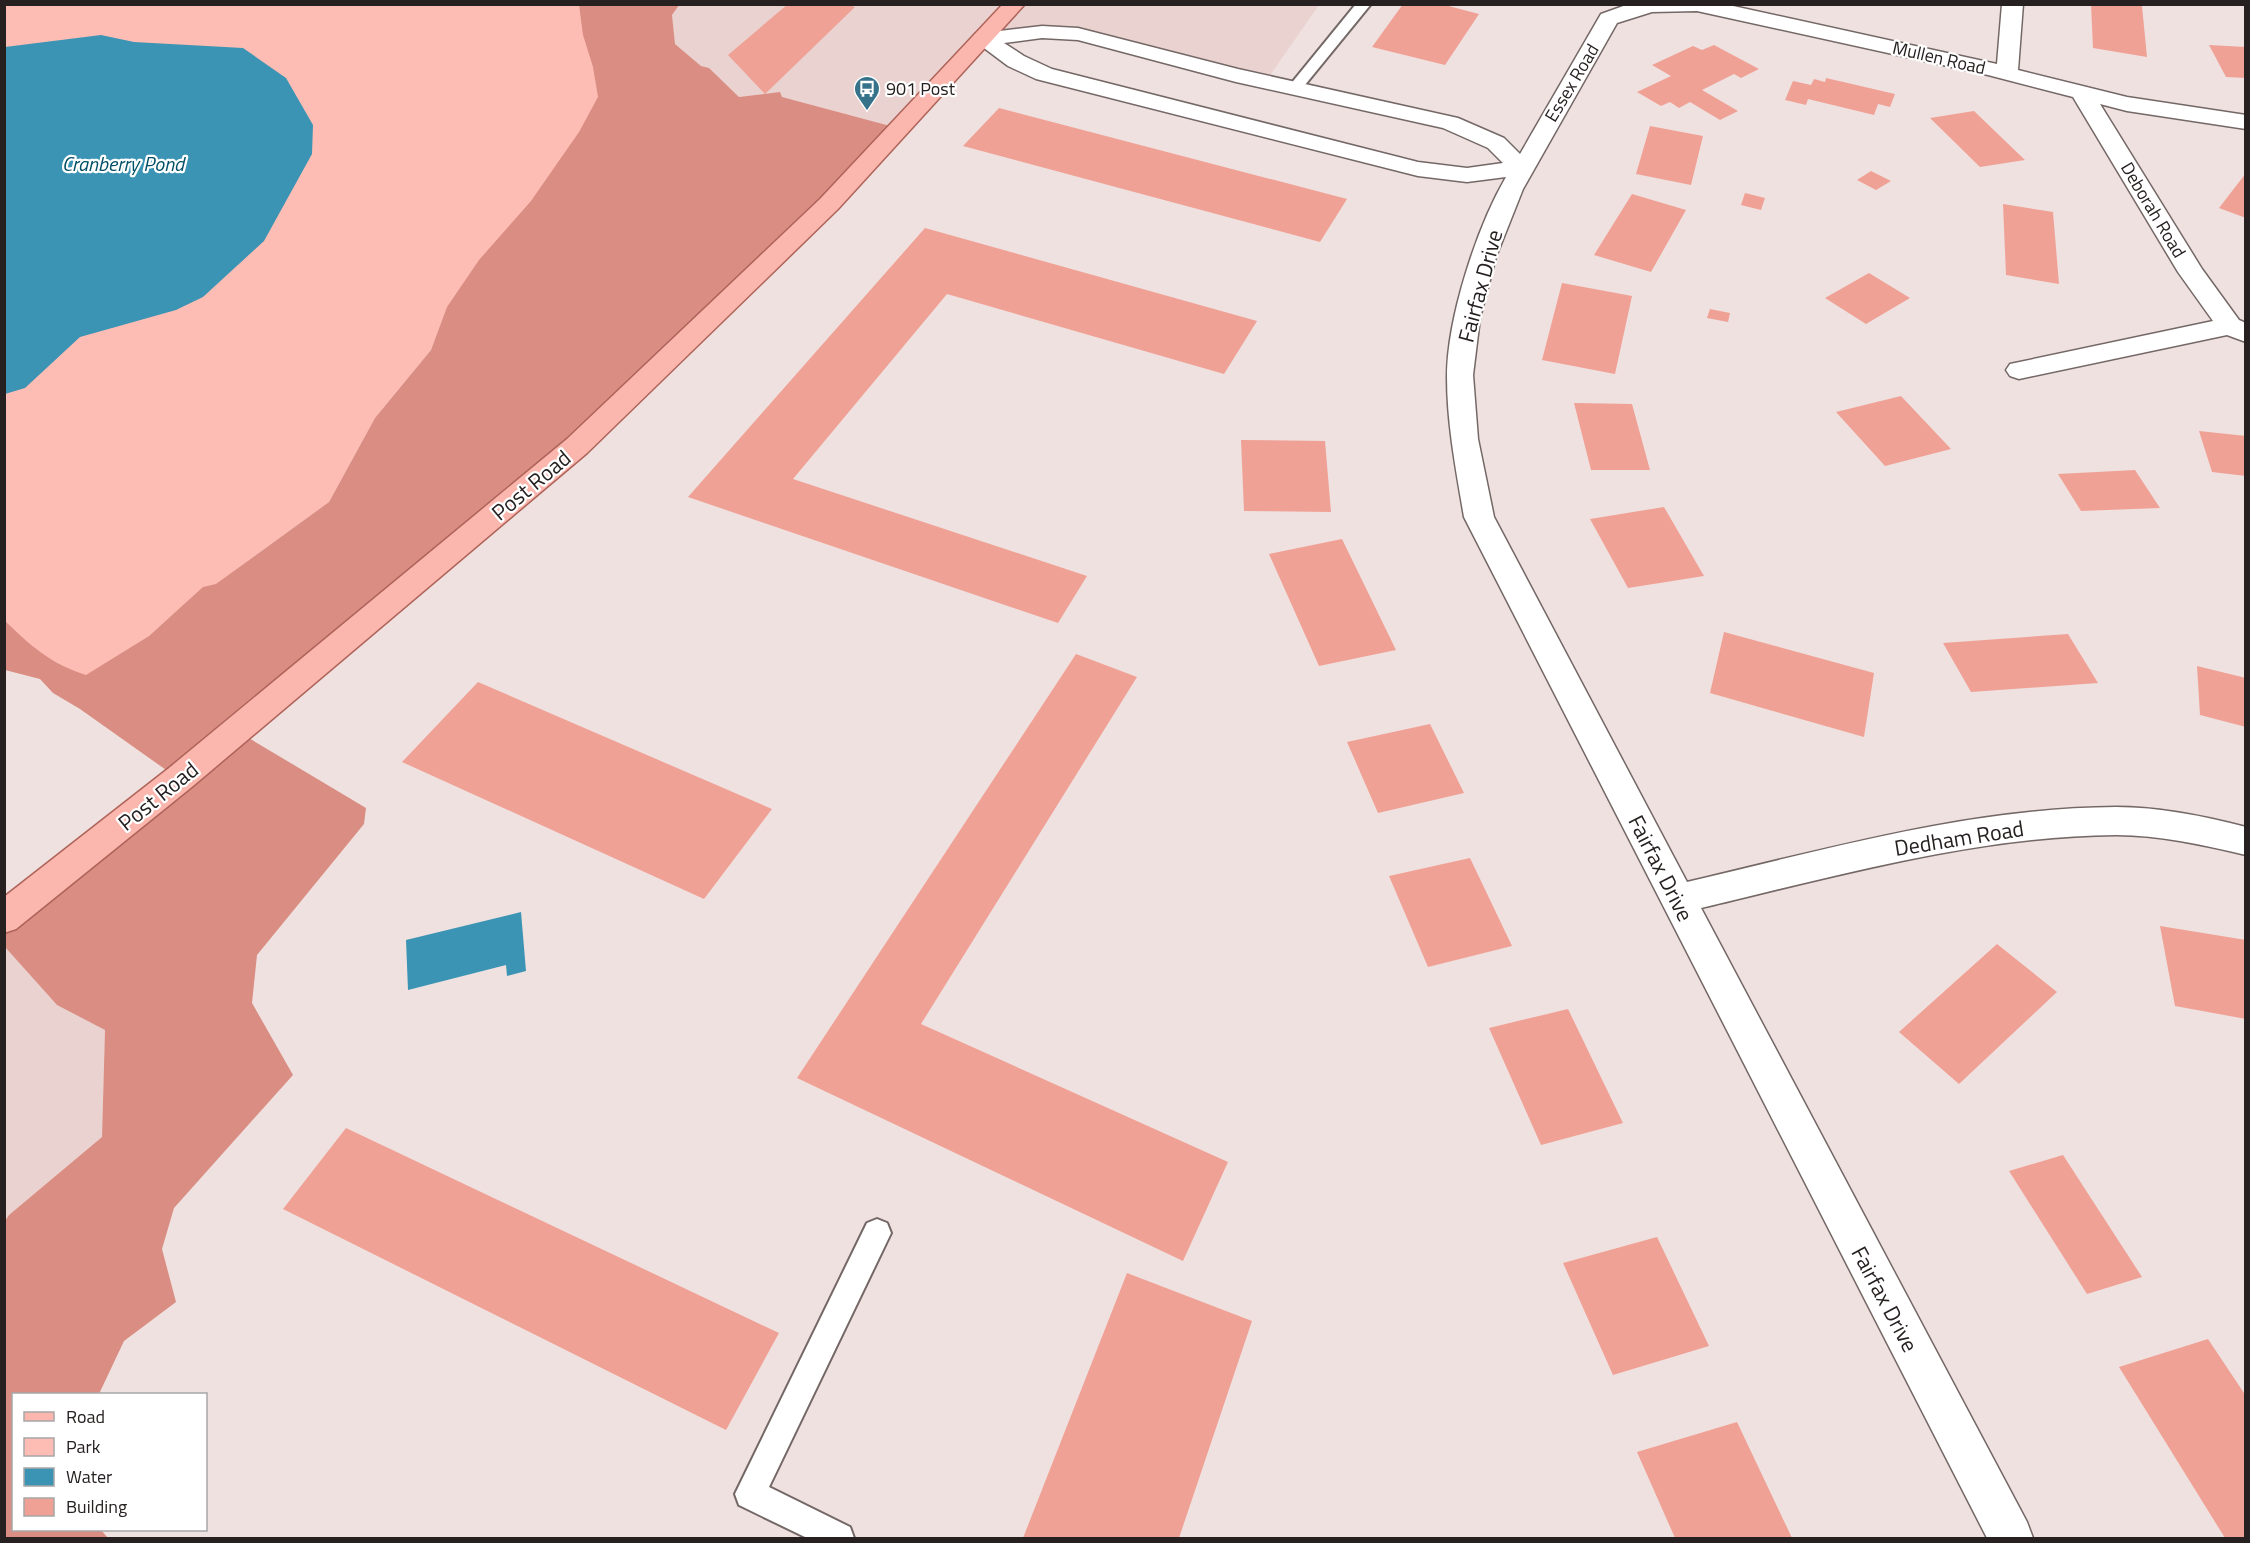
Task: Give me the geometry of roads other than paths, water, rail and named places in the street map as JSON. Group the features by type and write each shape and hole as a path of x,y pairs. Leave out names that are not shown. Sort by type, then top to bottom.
{"main road":[{"name":"Post Road","path":"4,918 181,777 577,446 829,204 1015,4"}],"street":[{"path":"2007,73 2013,4"},
{"name":"Mullen Road","path":"1632,6 1697,5 2007,73 2127,104 2246,122"},
{"name":"Essex Road","path":"1521,168 1609,19 1632,6"},
{"path":"983,39 1042,32 1078,34 1295,88 1450,123 1496,143 1521,168"},
{"path":"983,39 1016,61 1044,74 1418,169 1467,176 1521,168"},
{"name":"Deborah Road","path":"2019,370 2238,330 2191,272 2081,92"},
{"name":"Fairfax Drive","path":"1521,168 1510,189 1484,257 1463,343 1460,375 1464,439 1479,517 2011,1539"},
{"name":"Dedham Road","path":"1677,899 1915,843 2039,826 2117,821 2197,829 2246,841"}],"lane":[{"path":"1295,88 1364,4"},
{"path":"839,1539 750,1494 877,1233"}],"water":[{"name":"Cranberry Pond","path":"101,35 134,42 243,48 286,78 313,125 312,154 264,241 203,297 176,310 80,337 25,388 5,394 5,47"},
{"path":"521,912 526,971 507,976 506,965 408,990 406,940"}],"place":[{"name":"901 Post","path":"867,112"}]}
